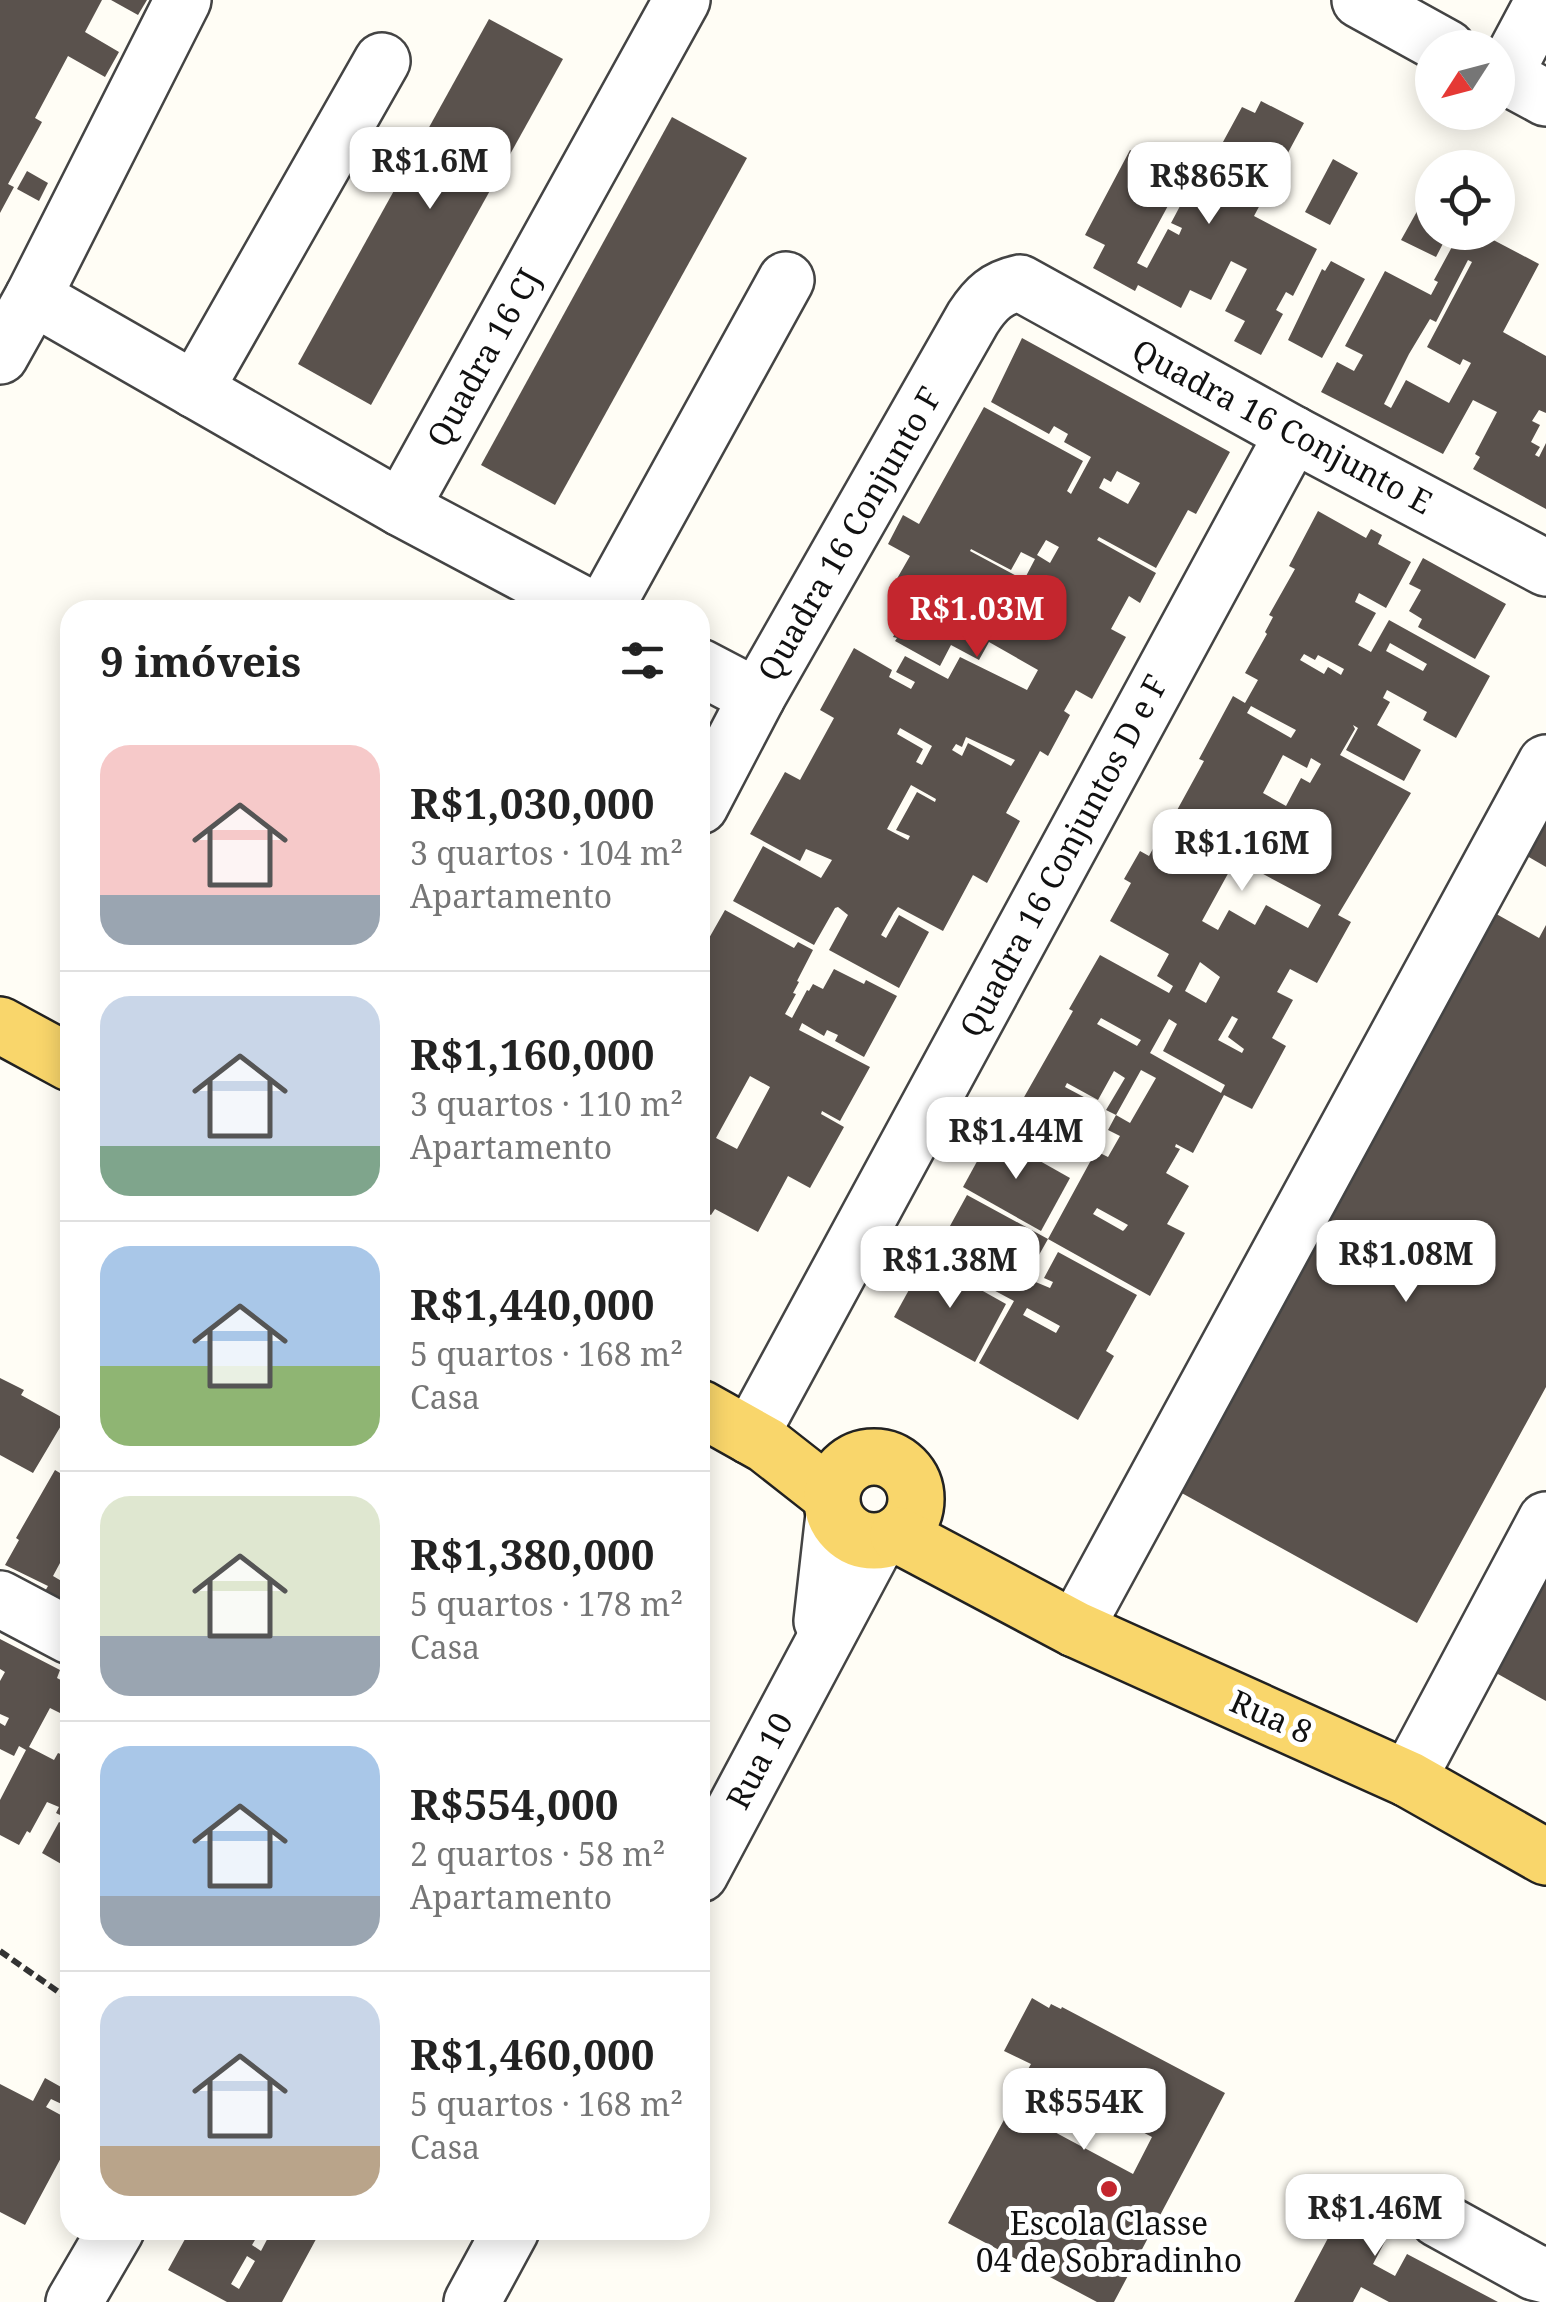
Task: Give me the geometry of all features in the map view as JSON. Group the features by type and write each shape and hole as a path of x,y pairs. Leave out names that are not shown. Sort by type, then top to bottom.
{"main road":[{"path":"0,1025 60,1058"},
{"name":"Rua 8","path":"710,1414 992,1585 1075,1629 1408,1779 1546,1858"}],"street":[{"path":"0,356 34,297 182,0"},
{"name":"Quadra 16 CJ","path":"401,508 682,0"},
{"path":"1360,0 1415,30"},
{"path":"1516,82 1544,0"},
{"path":"196,390 382,61"},
{"path":"610,600 786,280"},
{"name":"Quadra 16 Conjunto E","path":"1020,283 1546,568"},
{"name":"Quadra 16 Conjunto F","path":"710,787 973,318 993,293 1020,283"},
{"path":"34,297 401,508 574,600"},
{"name":"Quadra 16 Conjuntos D e F","path":"758,1440 1293,434"},
{"path":"710,671 757,697"},
{"path":"1075,1629 1546,762"},
{"name":"Rua 10","path":"710,1855 819,1649 868,1507"},
{"path":"1408,1779 1546,1520"},
{"path":"0,1599 60,1631"},
{"path":"1438,2219 1546,2275"},
{"path":"74,2302 110,2240"},
{"path":"472,2302 500,2240"}],"path":[{"path":"0,1951 60,1993"}],"building":[{"path":"0,0 102,0 85,32 119,52 105,77 68,56 35,118 42,122 8,184 14,187 0,213"},
{"path":"111,0 147,0 138,15"},
{"path":"489,19 563,59 371,405 298,364"},
{"path":"1261,101 1304,123 1254,216 1317,249 1293,296 1286,292 1276,310 1283,314 1261,355 1234,341 1245,321 1225,311 1247,269 1231,261 1211,300 1190,290 1181,308 1138,285 1135,291 1093,268 1105,245 1085,235 1130,150 1183,178 1137,263 1147,268 1168,229 1179,235 1182,228 1171,223 1196,176 1228,194 1231,188 1205,175 1242,107 1255,113"},
{"path":"672,117 747,158 555,505 481,465"},
{"path":"1333,159 1358,173 1330,225 1305,212"},
{"path":"27,171 48,183 39,201 17,189"},
{"path":"1415,215 1415,247 1401,240"},
{"path":"1422,250 1440,250 1436,257"},
{"path":"1450,250 1512,250 1539,264 1503,332 1546,356 1546,413 1539,410 1532,421 1540,425 1531,442 1540,447 1535,455 1539,457 1546,443 1546,509 1473,469 1480,457 1475,454 1497,412 1473,400 1443,454 1321,392 1337,362 1354,371 1363,355 1345,346 1385,271 1431,295 1438,282 1434,280","holes":["1468,260 1472,262 1427,347 1460,365 1463,359 1471,363 1449,403 1406,380 1391,408 1384,404 1409,354 1430,319 1436,322"]},
{"path":"1331,261 1365,279 1322,358 1288,340 1322,269 1325,271"},
{"path":"1022,338 1230,452 1196,514 1188,510 1156,568 1099,537 1097,540 1156,573 1140,603 1129,596 1111,629 1126,637 1092,699 1076,690 1064,711 1070,715 1048,756 1040,751 1006,813 1020,821 987,883 973,875 943,931 898,907 894,912 881,935 886,938 899,915 929,932 899,988 829,950 848,915 838,907 814,945 733,901 763,846 821,878 832,860 806,849 800,861 750,834 785,772 800,780 834,718 820,710 854,648 892,670 889,677 911,689 915,682 896,672 905,656 948,679 960,657 1027,690 1038,670 989,642 979,660 951,645 940,666 893,637 913,601 891,589 910,556 888,544 903,515 919,524 984,407 1083,461 1067,491 1071,494 1091,457 1064,442 1068,434 1054,426 1049,434 991,402","holes":["1117,471 1140,483 1128,504 1099,488 1104,478 1111,482","1046,540 1059,547 1050,563 1037,555","971,549 1011,570 1021,552 1035,559 1024,580 970,551","900,728 932,746 922,765 916,762 923,749 897,734","966,737 1015,760 1011,766 968,743 962,756 952,750 956,744 962,747","911,785 936,799 935,802 917,792 896,830 910,836 908,840 887,829"]},
{"path":"1318,511 1366,538 1371,529 1382,535 1378,544 1411,562 1386,608 1359,593 1355,602 1376,613 1358,645 1371,652 1389,620 1490,676 1456,738 1423,720 1427,712 1387,690 1383,698 1390,702 1377,725 1421,750 1404,781 1346,750 1358,728 1353,725 1355,729 1340,755 1411,793 1338,915 1351,922 1317,983 1290,969 1277,992 1293,1000 1272,1038 1286,1046 1252,1109 1224,1095 1193,1153 1176,1144 1180,1149 1166,1173 1189,1186 1167,1224 1185,1233 1150,1296 1048,1239 1096,1151 1108,1157 1120,1136 1108,1130 1116,1115 1106,1110 1125,1078 1114,1071 1098,1100 1067,1083 1065,1087 1097,1104 1070,1152 1051,1142 1056,1132 1049,1128 1036,1152 1003,1134 1100,955 1169,993 1173,986 1157,976 1169,954 1110,921 1131,883 1124,879 1140,851 1149,856 1170,823 1233,696 1245,703 1258,680 1245,673 1267,634 1273,617 1269,615 1295,569 1289,566","holes":["1390,643 1427,664 1423,671 1386,651","1304,654 1315,660 1318,655 1344,669 1341,675 1328,667 1324,674 1300,660","1251,706 1296,730 1291,738 1247,713","1283,755 1307,768 1311,758 1321,764 1310,783 1301,778 1286,806 1263,793","1255,815 1276,827 1252,868 1321,905 1308,928 1266,905 1255,925 1229,910 1218,930 1202,921 1236,859 1214,847 1227,824 1244,833","1304,815 1313,821 1302,841 1276,827 1279,820 1297,829","1200,962 1220,977 1206,1003 1185,991","1232,1016 1238,1019 1228,1037 1244,1049 1242,1053 1218,1040","1101,1018 1141,1040 1137,1046 1097,1024","1169,1019 1177,1024 1163,1051 1225,1085 1221,1093 1150,1053","1141,1070 1156,1078 1130,1123 1116,1115","1097,1208 1128,1225 1123,1231 1093,1214"]},
{"path":"1423,558 1506,604 1475,659 1418,627 1422,619 1409,611 1421,590 1409,584"},
{"path":"1546,794 1546,867 1515,849"},
{"path":"1484,907 1539,938 1546,925 1546,1387 1417,1623 1169,1486"},
{"path":"725,910 794,948 798,942 813,950 785,1014 792,1018 807,990 813,984 823,989 834,969 897,996 864,1057 835,1041 838,1035 827,1030 824,1036 802,1023 799,1030 870,1067 840,1121 822,1111 821,1114 844,1127 810,1188 788,1176 758,1232 715,1209 711,1215 710,936","holes":["750,1076 770,1087 737,1149 716,1138"]},
{"path":"992,1134 1070,1178 1041,1231 963,1187"},
{"path":"967,1195 1048,1239 1026,1278 1050,1288 1053,1282 1044,1278 1058,1252 1137,1295 1106,1351 1114,1356 1078,1420 979,1363 1014,1301 956,1270 968,1248 945,1235","holes":["1027,1308 1060,1326 1056,1333 1023,1315"]},
{"path":"926,1259 1006,1304 975,1362 894,1317"},
{"path":"0,1378 24,1390 21,1395 60,1416 60,1427 33,1473 0,1455"},
{"path":"55,1470 60,1473 60,1563 53,1576 60,1580 60,1608 41,1598 48,1586 5,1565 19,1540 16,1538"},
{"path":"1546,1564 1546,1701 1489,1669"},
{"path":"0,1639 60,1670 60,1713 50,1708 29,1747 54,1760 60,1754 60,1815 56,1813 59,1807 47,1802 19,1845 0,1835 0,1800 26,1750 19,1746 14,1756 0,1749 0,1723 5,1726 9,1718 0,1714 0,1681 5,1672 0,1669"},
{"path":"59,1822 60,1823 60,1863 42,1853"},
{"path":"1032,1998 1049,2008 1051,2004 1062,2007 1225,2093 1114,2302 1097,2302 948,2223 1030,2072 1027,2071 1031,2064 1004,2051","holes":["1068,2093 1152,2137 1133,2174 1049,2129"]},
{"path":"45,2078 60,2086 60,2103 51,2099 46,2107 60,2115 60,2160 25,2225 0,2212 0,2084 33,2101"},
{"path":"1360,2178 1406,2202 1373,2264 1395,2276 1407,2254 1498,2302 1389,2302 1361,2287 1353,2302 1294,2302"},
{"path":"184,2240 255,2240 252,2245 261,2251 267,2240 316,2240 282,2302 227,2302 168,2270","holes":["247,2256 255,2261 239,2289 231,2284"]}],"place":[{"name":"Escola Classe 04 de Sobradinho","path":"1109,2189"}]}
